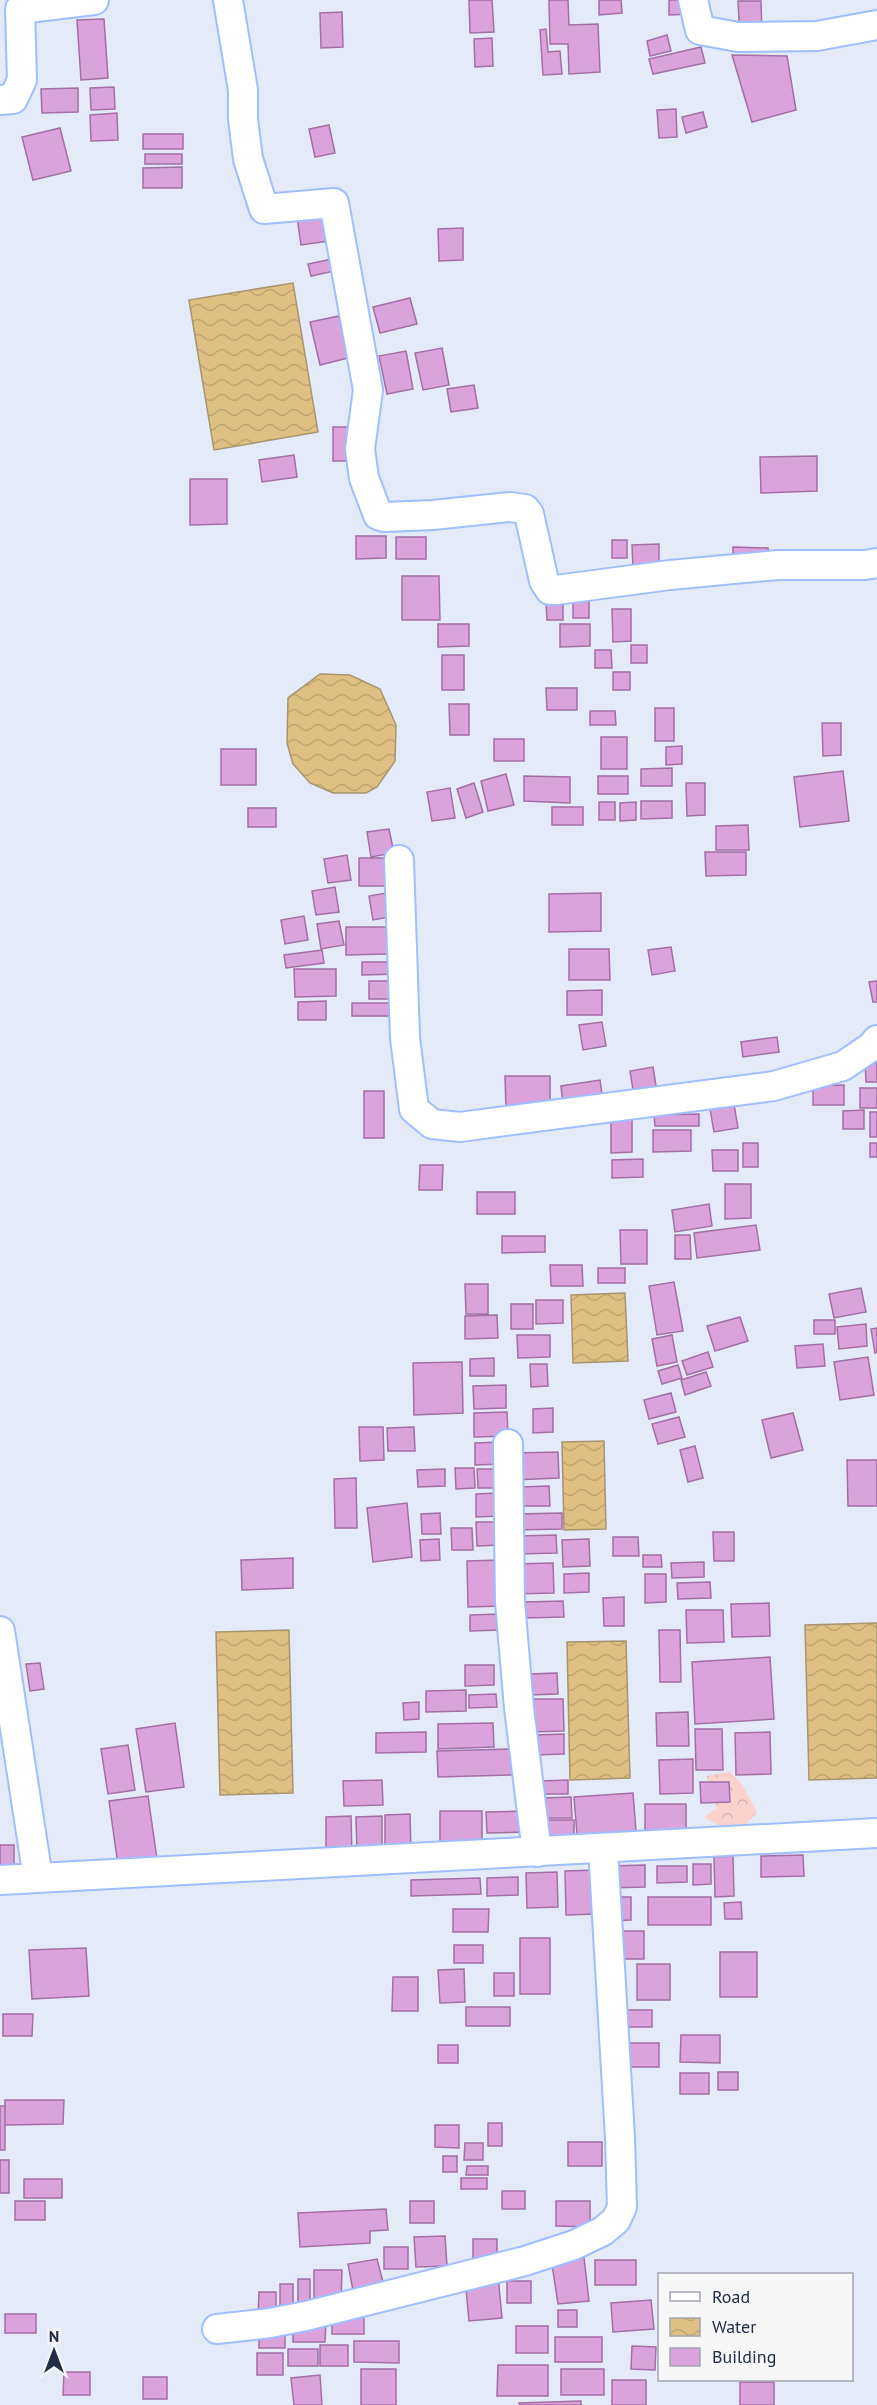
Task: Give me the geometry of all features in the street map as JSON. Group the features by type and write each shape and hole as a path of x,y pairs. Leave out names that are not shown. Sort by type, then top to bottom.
{"street":[{"path":"0,100 13,99 21,80 20,9 94,0"},
{"path":"228,0 243,90 243,119 248,159 264,209 334,203 368,390 360,448 363,478 378,515 384,517 433,515 510,507 525,509 529,514 544,581 550,590 670,575 778,565 865,565 877,562"},
{"path":"693,0 700,30 738,37 818,36 877,25"},
{"path":"399,861 405,1038 414,1109 432,1124 460,1127 774,1086 843,1066 877,1040"},
{"path":"508,1444 510,1602 519,1708 537,1852"},
{"path":"0,1631 38,1878"},
{"path":"0,1880 877,1833"},
{"path":"217,2329 306,2316 525,2261 574,2245 603,2231 616,2220 622,2207 620,2138 603,1848"}],"green space":[{"path":"730,1772 742,1784 757,1812 736,1835 704,1817 717,1808 706,1776"}],"water":[{"path":"293,283 318,432 214,450 189,300"},
{"path":"320,674 350,675 380,689 396,725 395,761 377,787 366,793 333,793 310,783 293,764 287,743 288,698"},
{"path":"625,1293 628,1361 573,1363 571,1295"},
{"path":"604,1441 606,1529 564,1530 562,1442"},
{"path":"877,1623 877,1778 809,1780 805,1625"},
{"path":"289,1630 293,1793 220,1795 216,1632"},
{"path":"626,1641 630,1778 570,1780 567,1642"}],"building":[{"path":"469,0 492,0 494,32 470,33"},
{"path":"549,0 568,0 569,25 598,24 600,72 569,74 568,44 550,44"},
{"path":"599,0 621,0 622,13 599,15"},
{"path":"669,0 691,0 692,14 669,15"},
{"path":"738,1 761,1 762,35 740,36"},
{"path":"342,12 343,47 321,48 320,13"},
{"path":"104,19 108,78 81,80 77,20"},
{"path":"546,29 548,52 560,51 562,74 543,75 540,30"},
{"path":"667,35 671,51 650,56 647,41"},
{"path":"492,38 493,66 475,67 474,39"},
{"path":"701,47 705,63 653,74 649,59"},
{"path":"732,55 787,56 796,110 752,122"},
{"path":"114,87 115,109 91,110 90,88"},
{"path":"78,88 78,112 42,113 41,89"},
{"path":"676,109 677,137 659,138 657,110"},
{"path":"703,112 707,127 686,133 682,117"},
{"path":"117,113 118,140 91,141 90,115"},
{"path":"329,125 335,153 315,157 309,129"},
{"path":"60,128 71,171 33,180 22,137"},
{"path":"143,134 183,134 183,149 143,149"},
{"path":"145,154 182,154 182,164 145,164"},
{"path":"182,167 182,188 143,188 143,168"},
{"path":"339,212 343,239 301,245 297,217"},
{"path":"463,228 463,260 439,261 438,229"},
{"path":"337,258 339,270 311,276 308,264"},
{"path":"410,298 417,324 380,333 373,307"},
{"path":"339,316 348,358 320,365 310,322"},
{"path":"442,348 449,385 423,390 415,353"},
{"path":"406,351 413,389 387,394 379,356"},
{"path":"474,385 478,408 451,412 447,389"},
{"path":"333,427 350,427 350,461 333,461"},
{"path":"294,455 297,477 262,482 259,460"},
{"path":"817,456 817,491 761,493 760,457"},
{"path":"190,479 227,479 227,524 190,525"},
{"path":"356,536 386,536 386,558 356,559"},
{"path":"396,537 426,537 426,559 396,559"},
{"path":"612,540 627,540 627,558 612,558"},
{"path":"659,544 659,568 633,568 632,545"},
{"path":"733,547 768,548 768,563 733,562"},
{"path":"402,576 439,576 440,620 402,620"},
{"path":"573,600 589,600 589,618 573,618"},
{"path":"546,602 563,602 563,620 547,620"},
{"path":"612,609 631,609 631,641 613,642"},
{"path":"438,624 469,624 469,646 438,647"},
{"path":"560,624 590,624 590,646 560,647"},
{"path":"631,645 647,645 647,663 631,663"},
{"path":"595,650 611,650 612,668 595,668"},
{"path":"442,655 464,655 464,690 442,690"},
{"path":"613,672 630,672 630,690 613,690"},
{"path":"546,688 577,688 577,710 547,710"},
{"path":"449,704 469,704 469,735 450,735"},
{"path":"655,708 674,708 674,741 655,741"},
{"path":"590,711 615,711 616,725 590,725"},
{"path":"822,723 841,723 841,755 823,756"},
{"path":"601,737 627,737 627,769 601,769"},
{"path":"494,739 524,739 524,761 494,761"},
{"path":"682,746 682,764 666,765 666,747"},
{"path":"221,749 256,749 256,785 221,785"},
{"path":"672,768 672,786 641,786 641,769"},
{"path":"843,771 849,821 800,827 794,777"},
{"path":"506,774 514,805 488,811 481,781"},
{"path":"524,776 570,777 570,803 524,801"},
{"path":"598,776 628,776 628,794 598,794"},
{"path":"474,783 483,812 466,818 457,789"},
{"path":"686,783 705,783 705,815 687,816"},
{"path":"450,788 455,818 432,821 427,792"},
{"path":"641,801 672,801 672,818 641,819"},
{"path":"599,802 615,802 615,820 599,820"},
{"path":"636,802 636,820 620,821 620,803"},
{"path":"552,807 583,807 583,825 552,825"},
{"path":"248,808 276,808 276,827 248,827"},
{"path":"748,825 749,850 716,850 716,826"},
{"path":"389,829 394,853 371,857 367,832"},
{"path":"705,852 746,852 746,875 706,876"},
{"path":"347,855 351,880 328,883 324,859"},
{"path":"359,858 401,858 401,886 359,886"},
{"path":"335,887 339,912 316,915 312,891"},
{"path":"392,892 396,916 373,920 369,896"},
{"path":"601,893 601,931 549,932 549,894"},
{"path":"304,916 308,940 285,944 281,920"},
{"path":"339,921 344,945 321,949 317,924"},
{"path":"346,927 388,927 388,954 346,955"},
{"path":"671,947 675,971 652,975 648,950"},
{"path":"569,949 609,949 610,980 569,980"},
{"path":"322,950 324,963 286,968 284,955"},
{"path":"362,962 400,962 400,974 362,975"},
{"path":"294,969 336,969 336,996 295,997"},
{"path":"369,981 407,981 407,999 369,999"},
{"path":"877,981 877,1002 873,1002 869,982"},
{"path":"602,990 602,1015 567,1015 567,991"},
{"path":"326,1001 326,1020 298,1020 298,1002"},
{"path":"352,1003 389,1003 389,1016 352,1016"},
{"path":"602,1022 606,1046 583,1050 579,1025"},
{"path":"777,1037 779,1052 743,1057 741,1042"},
{"path":"865,1062 877,1062 877,1082 866,1082"},
{"path":"653,1067 657,1092 634,1096 630,1071"},
{"path":"505,1076 550,1076 550,1109 506,1110"},
{"path":"600,1080 603,1101 563,1106 561,1086"},
{"path":"844,1085 844,1105 813,1105 813,1086"},
{"path":"860,1088 877,1088 877,1108 860,1108"},
{"path":"364,1091 384,1091 384,1138 364,1138"},
{"path":"734,1104 738,1128 714,1132 710,1109"},
{"path":"864,1110 864,1129 843,1129 843,1111"},
{"path":"870,1112 877,1112 877,1137 870,1137"},
{"path":"611,1113 632,1113 632,1152 611,1153"},
{"path":"699,1114 699,1126 655,1126 654,1115"},
{"path":"653,1130 691,1130 691,1151 653,1152"},
{"path":"743,1143 758,1143 758,1167 743,1167"},
{"path":"870,1143 877,1143 877,1157 870,1157"},
{"path":"712,1150 738,1150 738,1171 713,1171"},
{"path":"643,1159 643,1177 612,1178 612,1160"},
{"path":"420,1165 443,1165 442,1190 419,1190"},
{"path":"725,1184 751,1184 751,1218 725,1219"},
{"path":"477,1192 515,1192 515,1214 477,1214"},
{"path":"709,1204 712,1226 675,1232 672,1210"},
{"path":"756,1225 760,1250 697,1258 694,1233"},
{"path":"620,1230 647,1230 647,1264 621,1264"},
{"path":"675,1235 690,1235 691,1259 675,1259"},
{"path":"502,1236 545,1236 545,1252 502,1253"},
{"path":"550,1265 582,1265 583,1286 551,1286"},
{"path":"598,1268 625,1268 625,1283 598,1283"},
{"path":"674,1282 683,1331 657,1335 649,1286"},
{"path":"465,1284 488,1284 488,1314 466,1314"},
{"path":"861,1288 866,1312 834,1318 829,1294"},
{"path":"536,1300 563,1300 563,1323 536,1324"},
{"path":"511,1304 533,1304 533,1329 511,1329"},
{"path":"497,1315 498,1338 465,1339 465,1316"},
{"path":"740,1317 748,1341 715,1351 707,1326"},
{"path":"814,1320 835,1320 835,1334 814,1334"},
{"path":"866,1324 867,1346 839,1349 837,1327"},
{"path":"877,1328 877,1352 875,1353 871,1329"},
{"path":"517,1335 550,1335 550,1357 518,1358"},
{"path":"672,1335 677,1362 657,1366 652,1339"},
{"path":"823,1344 825,1366 797,1368 795,1346"},
{"path":"708,1352 713,1367 687,1375 682,1361"},
{"path":"868,1357 874,1395 840,1400 834,1362"},
{"path":"494,1358 494,1376 470,1376 470,1359"},
{"path":"462,1362 463,1413 414,1415 413,1363"},
{"path":"530,1364 547,1364 548,1386 531,1387"},
{"path":"678,1365 682,1378 662,1384 658,1371"},
{"path":"706,1372 711,1386 685,1395 681,1380"},
{"path":"506,1385 506,1408 474,1409 473,1386"},
{"path":"671,1393 676,1412 649,1419 644,1400"},
{"path":"553,1408 553,1432 533,1433 533,1409"},
{"path":"507,1412 508,1436 474,1437 474,1413"},
{"path":"793,1413 803,1450 771,1458 762,1420"},
{"path":"679,1417 685,1437 658,1444 652,1424"},
{"path":"359,1427 383,1427 384,1460 360,1461"},
{"path":"414,1427 415,1451 388,1451 387,1428"},
{"path":"501,1442 502,1464 475,1465 475,1443"},
{"path":"695,1446 703,1478 688,1482 680,1450"},
{"path":"558,1452 559,1478 513,1480 513,1453"},
{"path":"847,1460 877,1460 877,1506 848,1506"},
{"path":"455,1468 474,1468 475,1488 456,1489"},
{"path":"445,1469 445,1486 418,1487 417,1470"},
{"path":"477,1469 500,1469 501,1488 478,1488"},
{"path":"356,1478 357,1528 335,1528 334,1479"},
{"path":"549,1486 550,1506 520,1506 519,1487"},
{"path":"497,1493 498,1516 476,1517 476,1494"},
{"path":"407,1503 412,1557 373,1562 367,1508"},
{"path":"440,1513 441,1534 422,1534 421,1514"},
{"path":"562,1513 562,1529 515,1530 515,1514"},
{"path":"476,1522 501,1522 501,1545 477,1546"},
{"path":"451,1528 472,1528 473,1550 452,1550"},
{"path":"713,1532 734,1532 734,1561 714,1561"},
{"path":"556,1535 557,1553 516,1554 516,1536"},
{"path":"613,1537 638,1537 639,1556 613,1556"},
{"path":"439,1539 440,1560 421,1561 420,1540"},
{"path":"589,1539 590,1566 563,1567 562,1540"},
{"path":"643,1555 661,1555 662,1567 643,1567"},
{"path":"293,1558 293,1588 242,1590 241,1560"},
{"path":"501,1560 503,1606 468,1607 467,1561"},
{"path":"704,1562 704,1577 672,1578 671,1563"},
{"path":"553,1563 554,1593 513,1594 513,1564"},
{"path":"589,1573 589,1592 564,1593 564,1574"},
{"path":"645,1574 666,1574 666,1602 645,1603"},
{"path":"710,1582 711,1598 678,1599 677,1583"},
{"path":"624,1597 624,1626 604,1626 603,1598"},
{"path":"563,1601 564,1617 523,1618 523,1602"},
{"path":"769,1603 770,1636 732,1637 731,1604"},
{"path":"686,1610 723,1610 724,1642 687,1643"},
{"path":"501,1614 501,1630 470,1631 470,1615"},
{"path":"659,1630 680,1630 681,1682 660,1682"},
{"path":"770,1657 774,1719 695,1724 692,1662"},
{"path":"40,1663 44,1689 30,1691 26,1664"},
{"path":"465,1665 494,1665 494,1685 465,1686"},
{"path":"557,1673 558,1694 529,1695 528,1674"},
{"path":"466,1690 466,1711 426,1712 426,1691"},
{"path":"496,1694 497,1707 469,1708 469,1695"},
{"path":"526,1699 563,1699 564,1731 527,1732"},
{"path":"419,1702 419,1719 404,1720 403,1703"},
{"path":"688,1712 689,1746 657,1746 656,1713"},
{"path":"175,1723 184,1787 146,1792 136,1729"},
{"path":"493,1723 494,1747 438,1749 438,1724"},
{"path":"695,1729 722,1729 723,1770 696,1770"},
{"path":"426,1732 426,1752 376,1753 376,1733"},
{"path":"770,1732 771,1774 736,1775 735,1733"},
{"path":"564,1734 564,1754 536,1755 535,1735"},
{"path":"128,1745 135,1790 108,1794 101,1749"},
{"path":"511,1749 512,1775 438,1777 437,1751"},
{"path":"693,1759 693,1793 660,1794 659,1760"},
{"path":"382,1780 383,1805 344,1806 343,1781"},
{"path":"568,1780 568,1794 540,1794 540,1781"},
{"path":"700,1782 729,1782 730,1802 701,1803"},
{"path":"633,1793 637,1843 578,1847 574,1797"},
{"path":"148,1796 157,1859 118,1865 109,1801"},
{"path":"571,1797 572,1818 543,1818 543,1798"},
{"path":"645,1804 686,1804 686,1840 645,1840"},
{"path":"440,1811 482,1811 482,1847 440,1847"},
{"path":"526,1811 527,1832 487,1833 486,1812"},
{"path":"410,1814 411,1853 385,1854 385,1815"},
{"path":"351,1816 352,1855 326,1855 326,1817"},
{"path":"382,1816 382,1855 357,1855 356,1817"},
{"path":"545,1820 574,1820 574,1840 545,1841"},
{"path":"0,1845 14,1845 14,1865 0,1865"},
{"path":"803,1855 804,1876 761,1877 761,1856"},
{"path":"733,1856 734,1896 715,1897 714,1857"},
{"path":"693,1864 711,1864 711,1884 693,1885"},
{"path":"645,1865 645,1887 610,1888 610,1866"},
{"path":"657,1866 687,1866 687,1882 657,1883"},
{"path":"597,1870 598,1914 566,1915 565,1871"},
{"path":"557,1872 558,1907 527,1908 526,1873"},
{"path":"518,1877 518,1895 487,1896 487,1878"},
{"path":"480,1878 481,1894 411,1896 411,1880"},
{"path":"610,1897 631,1897 631,1920 611,1921"},
{"path":"648,1897 711,1897 711,1925 648,1925"},
{"path":"741,1902 742,1919 725,1919 724,1903"},
{"path":"453,1909 489,1909 488,1932 453,1932"},
{"path":"612,1931 644,1931 644,1959 612,1959"},
{"path":"520,1938 550,1938 550,1994 520,1994"},
{"path":"454,1945 483,1945 483,1963 454,1963"},
{"path":"86,1948 89,1996 32,1999 29,1950"},
{"path":"720,1952 757,1952 757,1997 720,1997"},
{"path":"637,1964 670,1964 670,2000 637,2000"},
{"path":"464,1969 465,2002 440,2003 438,1970"},
{"path":"494,1973 514,1973 514,1996 494,1996"},
{"path":"393,1977 418,1977 418,2011 392,2011"},
{"path":"466,2007 510,2007 510,2026 466,2026"},
{"path":"618,2010 652,2010 652,2027 618,2027"},
{"path":"3,2014 33,2014 32,2036 3,2036"},
{"path":"681,2035 720,2035 720,2063 680,2062"},
{"path":"620,2043 659,2043 659,2067 620,2067"},
{"path":"438,2045 458,2045 458,2063 438,2063"},
{"path":"718,2072 738,2072 738,2090 718,2090"},
{"path":"680,2073 709,2073 709,2094 680,2094"},
{"path":"5,2100 64,2100 63,2124 5,2125"},
{"path":"0,2106 5,2106 5,2150 0,2150"},
{"path":"488,2123 502,2123 502,2146 488,2146"},
{"path":"435,2125 459,2125 459,2148 435,2147"},
{"path":"568,2142 602,2142 602,2166 568,2166"},
{"path":"465,2143 483,2143 483,2160 464,2160"},
{"path":"443,2156 457,2156 457,2172 443,2172"},
{"path":"0,2160 9,2160 9,2193 0,2193"},
{"path":"467,2166 488,2166 488,2175 466,2175"},
{"path":"461,2178 487,2178 487,2189 461,2189"},
{"path":"24,2179 62,2179 62,2198 24,2198"},
{"path":"502,2191 525,2191 525,2209 502,2209"},
{"path":"15,2201 45,2201 45,2220 15,2220"},
{"path":"410,2201 434,2201 434,2223 410,2223"},
{"path":"556,2201 590,2201 590,2227 556,2226"},
{"path":"386,2209 388,2230 370,2231 370,2243 300,2247 298,2213"},
{"path":"445,2236 447,2266 416,2267 414,2237"},
{"path":"473,2239 497,2239 497,2262 473,2262"},
{"path":"384,2247 408,2247 408,2269 384,2269"},
{"path":"583,2249 589,2301 558,2304 551,2258"},
{"path":"377,2259 385,2290 354,2296 348,2264"},
{"path":"595,2260 636,2260 636,2285 595,2285"},
{"path":"314,2270 342,2270 341,2301 314,2301"},
{"path":"498,2276 502,2318 469,2321 465,2279"},
{"path":"298,2279 310,2279 310,2305 298,2305"},
{"path":"507,2281 531,2281 531,2303 507,2303"},
{"path":"280,2284 293,2284 293,2313 280,2313"},
{"path":"259,2292 276,2292 276,2319 258,2319"},
{"path":"651,2300 654,2329 613,2332 611,2303"},
{"path":"332,2310 364,2310 364,2334 332,2334"},
{"path":"558,2310 577,2310 577,2327 558,2327"},
{"path":"5,2314 36,2314 36,2333 5,2333"},
{"path":"293,2321 326,2321 325,2342 293,2342"},
{"path":"516,2326 548,2326 548,2353 516,2353"},
{"path":"259,2331 285,2331 285,2348 259,2348"},
{"path":"555,2337 602,2337 602,2362 555,2362"},
{"path":"354,2341 399,2341 399,2363 354,2362"},
{"path":"320,2345 348,2345 348,2366 320,2366"},
{"path":"632,2346 656,2347 655,2370 631,2369"},
{"path":"288,2349 318,2349 318,2366 288,2366"},
{"path":"257,2353 283,2353 283,2375 257,2375"},
{"path":"498,2365 548,2365 548,2396 497,2396"},
{"path":"361,2369 396,2369 396,2405 361,2405"},
{"path":"561,2369 604,2369 604,2395 561,2395"},
{"path":"64,2372 90,2372 90,2395 63,2395"},
{"path":"320,2375 322,2405 294,2405 291,2378"},
{"path":"143,2377 167,2377 167,2399 143,2399"},
{"path":"612,2380 646,2380 646,2405 612,2405"},
{"path":"740,2382 774,2382 774,2405 740,2405"},
{"path":"581,2401 581,2405 520,2405 519,2403"}]}
